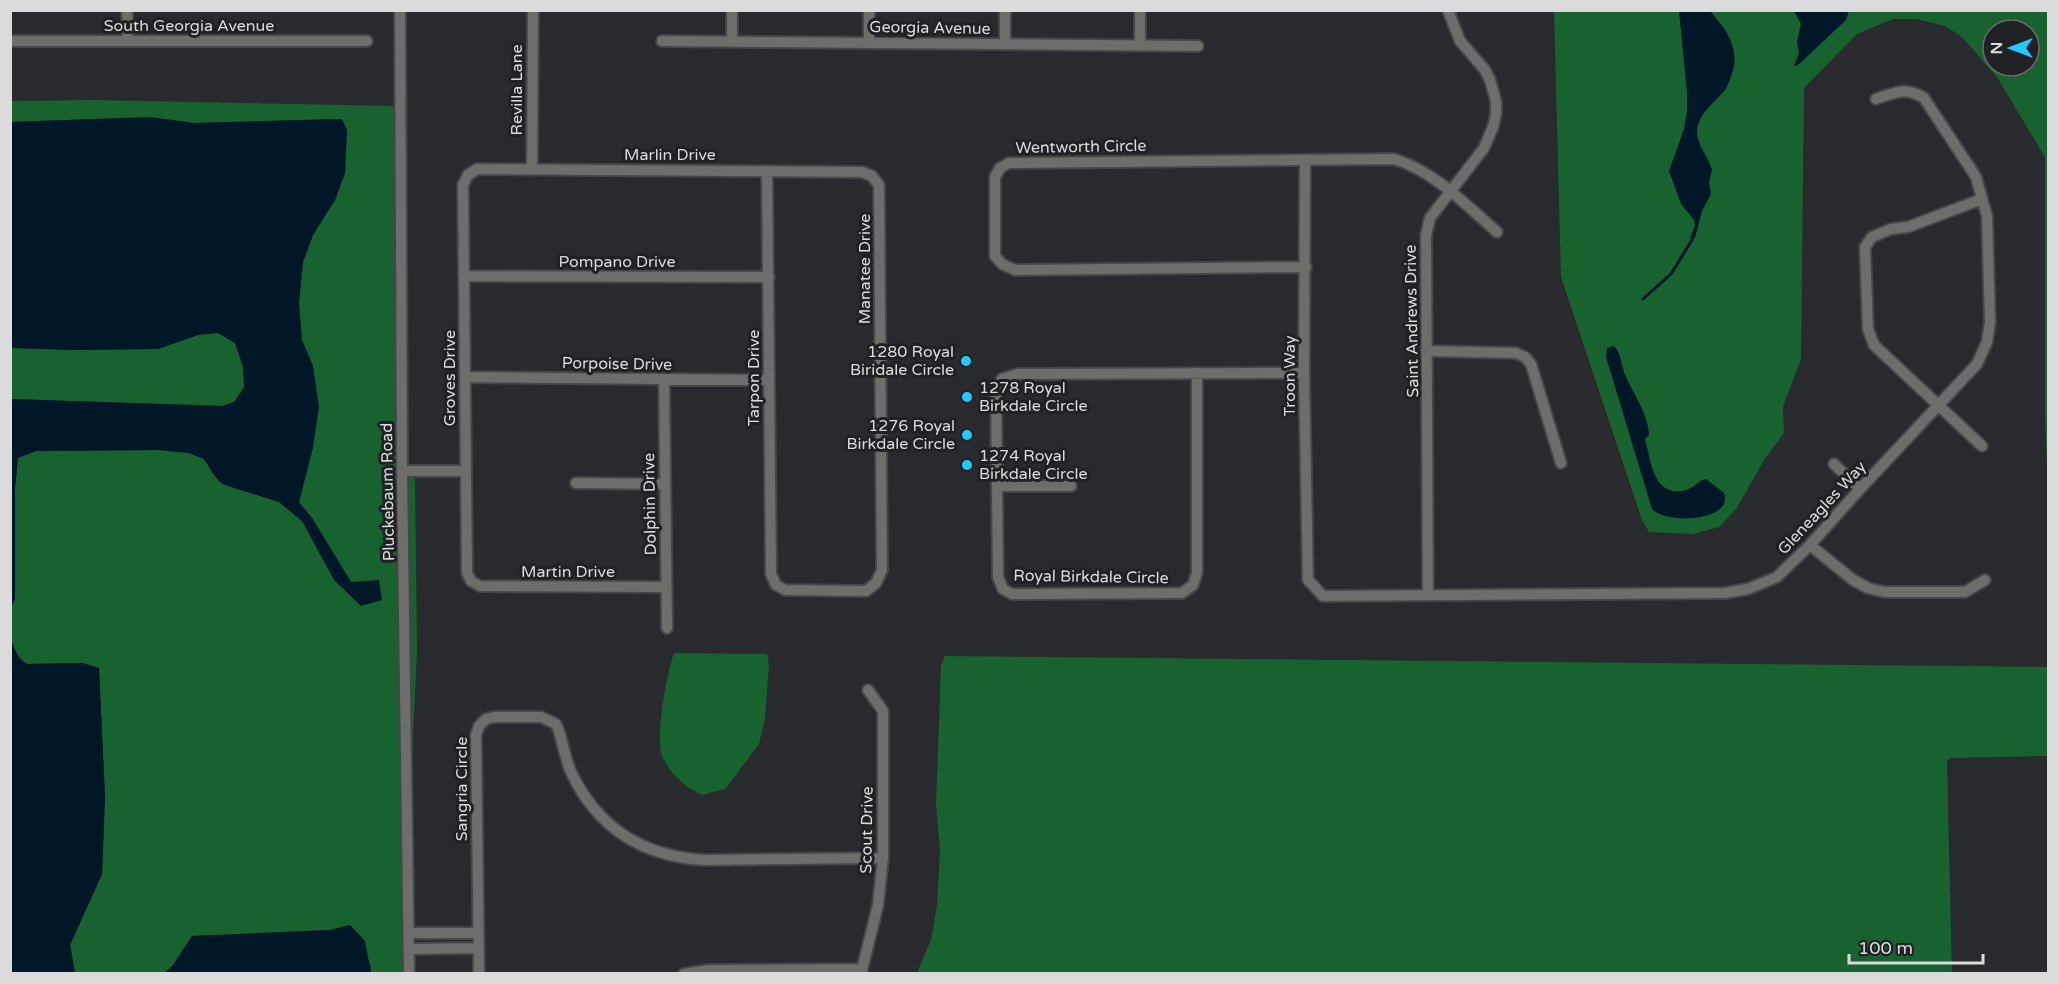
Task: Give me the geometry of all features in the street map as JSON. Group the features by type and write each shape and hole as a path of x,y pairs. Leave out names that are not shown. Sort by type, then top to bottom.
{"street":[{"path":"127,10 128,41"},
{"name":"Pluckebaum Road","path":"400,10 402,471 409,974"},
{"name":"Revilla Lane","path":"532,169 533,10"},
{"path":"732,10 732,42"},
{"path":"869,10 869,42"},
{"path":"1005,10 1005,44"},
{"path":"1140,10 1140,44"},
{"name":"Saint Andrews Drive","path":"1428,595 1426,236 1431,218 1487,143 1493,127 1496,101 1485,70 1460,41 1448,10"},
{"name":"South Georgia Avenue","path":"10,41 367,41"},
{"name":"Georgia Avenue","path":"662,41 1198,46"},
{"name":"Gleneagles Way","path":"1316,590 1323,596 1725,593 1748,589 1777,577 1810,545 1977,364 1987,342 1990,322 1987,216 1976,177 1924,98 1915,92 1903,90 1876,99"},
{"name":"Wentworth Circle","path":"1306,267 1015,270 1002,264 995,256 995,177 1000,168 1009,163 1394,159 1412,164 1452,192 1497,232"},
{"name":"Troon Way","path":"1305,160 1304,373 1308,580 1316,590"},
{"name":"Marlin Drive","path":"468,175 477,169 532,169 862,172 872,176"},
{"name":"Tarpon Drive","path":"767,171 771,574 776,585"},
{"name":"Groves Drive","path":"468,175 463,185 467,573 471,581"},
{"name":"Manatee Drive","path":"776,585 785,590 866,591 876,583 882,570 879,185 872,176"},
{"path":"1982,199 1908,226 1891,229 1872,237 1865,247 1868,329 1874,345 1982,446"},
{"name":"Pompano Drive","path":"464,276 769,277"},
{"path":"1427,351 1516,353 1525,357 1532,364 1561,463"},
{"name":"Royal Birkdale Circle","path":"1197,373 1197,573 1193,585 1182,593 1012,594 1003,589 998,577 996,389 1002,379 1018,374 1197,373 1304,373"},
{"name":"Porpoise Drive","path":"465,377 768,380"},
{"name":"Dolphin Drive","path":"664,379 667,628"},
{"path":"1834,464 1860,489"},
{"path":"402,471 466,471"},
{"path":"576,483 665,484"},
{"path":"997,486 1071,486"},
{"path":"1810,545 1852,580 1868,588 1884,592 1965,592 1985,580"},
{"name":"Martin Drive","path":"471,581 480,586 666,587"},
{"name":"Scout Drive","path":"862,971 878,905 883,858 883,711 868,690"},
{"name":"Sangria Circle","path":"478,974 476,735 479,726 486,719 541,717 556,724 570,770 583,794 601,817 630,840 656,852 684,859 706,860 883,858"},
{"path":"409,933 478,933"},
{"path":"409,949 478,948"},
{"path":"684,974 709,970 862,971"}],"green space":[{"path":"1554,11 2048,11 2048,492 2045,418 2045,157 1998,78 2041,78 2041,18 1981,18 1981,59 1962,37 1945,26 1916,19 1893,19 1857,34 1804,88 1801,359 1783,407 1784,433 1766,457 1736,509 1719,527 1693,534 1649,532 1642,520 1561,277"},
{"path":"94,100 396,106 404,973 371,973 371,966 350,925 330,930 192,936 165,973 75,973 70,945 102,874 105,797 99,668 83,663 27,664 12,643 9,624 15,599 15,489 18,457 36,451 158,450 189,453 204,459 222,484 279,502 302,521 351,582 312,518 299,502 313,447 313,366 302,341 299,303 303,262 313,235 335,200 345,173 347,130 331,119 194,123 150,117 11,122 10,101"},
{"path":"218,333 235,343 243,367 244,387 234,402 222,406 11,399 11,348 158,349 198,335"},
{"path":"408,475 415,475 417,651 412,759"},
{"path":"674,653 767,654 769,665 765,718 759,744 725,789 702,795 680,780 663,758 660,737 661,722 665,690"},
{"path":"945,656 2048,667 2048,756 1951,758 1947,761 1952,973 917,973 931,940 937,905 940,851 936,804 941,666"}],"water":[{"path":"1679,11 1710,11 1731,41 1734,58 1734,67 1727,87 1700,119 1698,125 1699,142 1712,170 1709,182 1711,194 1702,211 1695,238 1692,240 1690,238 1695,226 1694,220 1681,204 1669,171 1684,129 1687,111"},
{"path":"1794,11 1849,11 1846,20 1797,66 1794,66 1799,53 1797,42 1801,24"},
{"path":"150,117 194,123 342,119 347,130 345,173 335,200 313,235 303,262 299,303 302,340 313,366 319,407 313,447 299,502 312,518 351,582 379,580 382,600 361,606 334,580 302,521 279,502 222,484 204,459 189,453 158,450 36,451 18,458 15,489 15,599 11,607 11,399 222,406 234,402 244,387 243,367 235,343 218,333 198,335 158,349 11,348 11,122"},
{"path":"1614,346 1627,380 1646,418 1649,435 1645,439 1655,476 1667,489 1675,491 1689,489 1706,479 1724,493 1724,502 1719,510 1697,518 1684,518 1660,514 1652,509 1606,357 1607,348"},
{"path":"10,639 19,659 27,664 83,663 99,668 105,797 102,874 70,945 75,973 11,973"},
{"path":"350,925 365,941 371,973 165,973 192,936 330,930"}],"waterway":[{"path":"1643,299 1671,274 1692,240"}],"place":[{"name":"1280 Royal Biridale Circle","path":"966,361"},
{"name":"1278 Royal Birkdale Circle","path":"967,397"},
{"name":"1276 Royal Birkdale Circle","path":"967,435"},
{"name":"1274 Royal Birkdale Circle","path":"967,465"}]}
